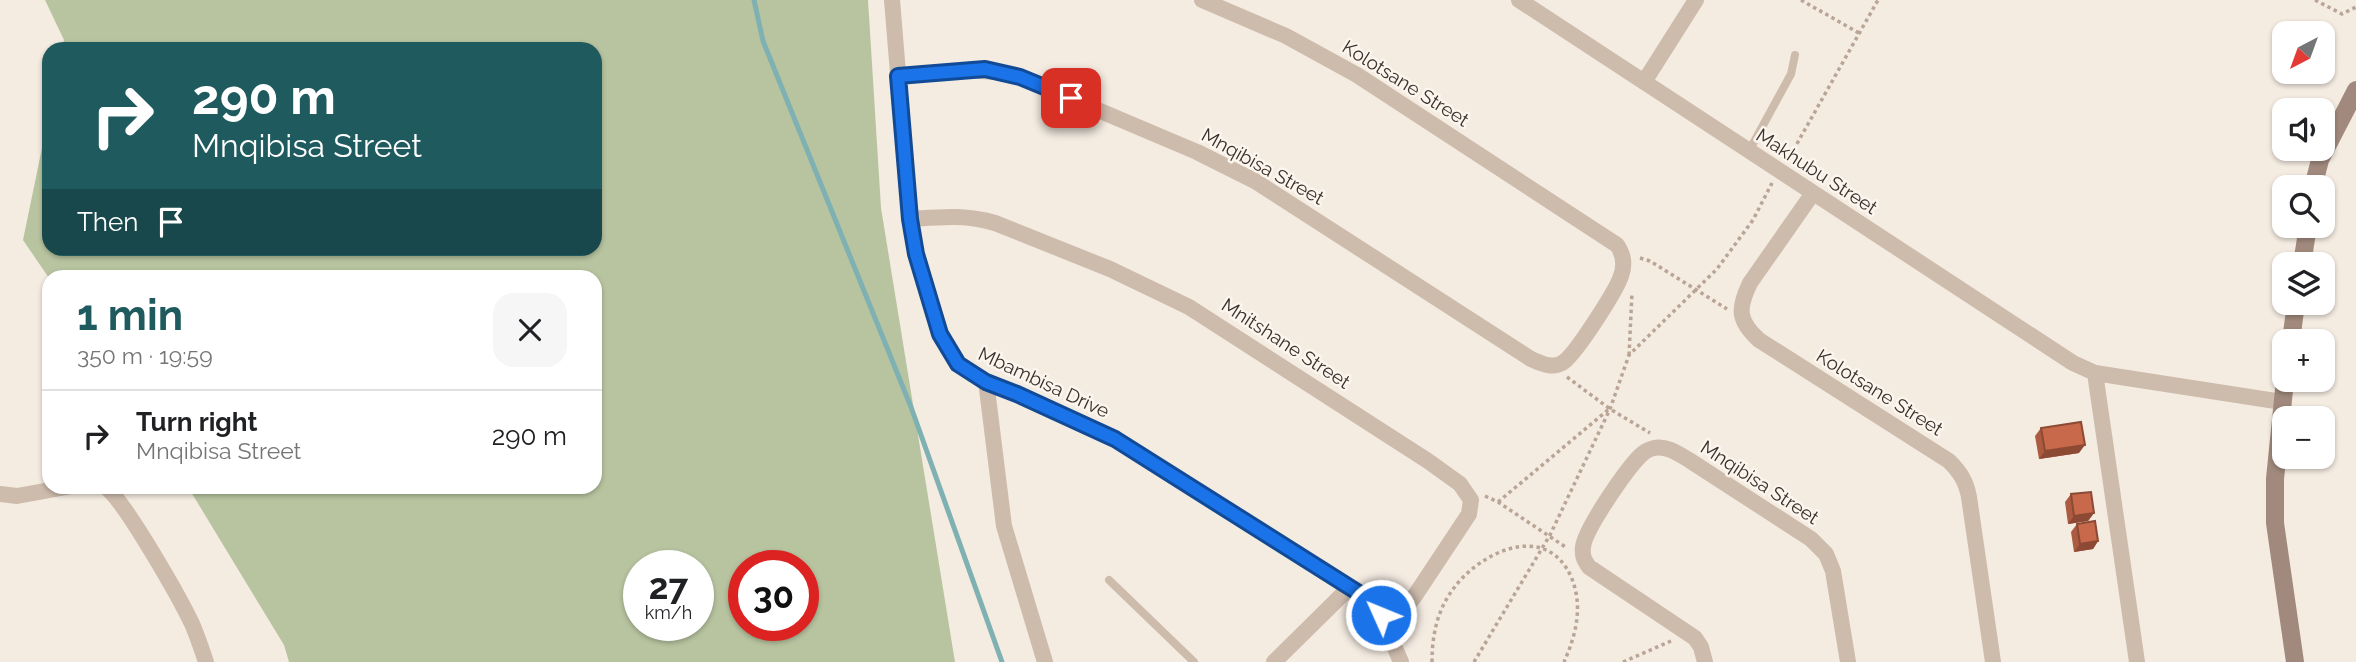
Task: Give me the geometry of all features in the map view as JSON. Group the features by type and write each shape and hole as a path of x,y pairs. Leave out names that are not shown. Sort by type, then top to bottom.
{"street":[{"name":"Mbambisa Drive","path":"892,0 910,219 916,254 940,334 958,364 986,382 1115,439 1350,587 1372,605 1388,630 1401,662"},
{"name":"Kolotsane Street","path":"1202,0 1286,36 1357,75 1600,233 1617,245 1622,253"},
{"name":"Makhubu Street","path":"1519,0 2049,349 2095,373 2282,402"},
{"path":"1644,82 1696,0"},
{"name":"Mnqibisa Street","path":"898,76 985,69 1000,71 1197,152 1289,201 1531,359 1554,366"},
{"path":"2316,175 2320,160 2356,90"},
{"path":"1741,316 1744,296 1750,283 1813,193"},
{"name":"Mnitshane Street","path":"910,219 958,215 977,217 1110,269 1189,307 1428,461 1460,484 1469,494"},
{"path":"1554,366 1565,362 1575,351 1621,278 1624,261 1622,253"},
{"name":"Kolotsane Street","path":"1741,316 1749,331 1759,340 1949,461 1960,473 1966,483 1969,497 1993,662"},
{"path":"2095,373 2137,662"},
{"path":"986,382 1004,526 1045,662"},
{"path":"2283,392 2275,479 2275,523 2295,662"},
{"path":"1664,448 1656,447 1643,453 1632,465 1584,539 1583,559 1589,567 1689,634 1701,648 1704,662"},
{"name":"Mnqibisa Street","path":"1664,448 1689,460 1811,539 1826,554 1833,570 1847,662"},
{"path":"0,494 17,496 42,491"},
{"path":"114,494 194,627 205,662"},
{"path":"1388,630 1414,597 1469,514 1472,506 1469,494"},
{"path":"1275,662 1350,587"}],"lane":[{"path":"1749,151 1791,74 1795,55"},
{"path":"1110,580 1194,662"}],"path":[{"path":"1801,0 1859,33"},
{"path":"1629,355 1717,269 1753,219 1771,183 1781,172 1878,0"},
{"path":"2315,0 2342,14 2356,7"},
{"path":"1622,253 1650,261 1741,316"},
{"path":"1474,662 1550,535 1610,409 1629,355 1633,281"},
{"path":"1554,366 1572,383 1649,432 1664,448"},
{"path":"1498,502 1610,409"},
{"path":"1469,494 1498,502 1583,559"},
{"path":"1432,662 1432,642 1438,618 1448,596 1462,578 1494,554 1527,546 1542,548 1559,557 1578,594 1577,625 1564,662"},
{"path":"1623,662 1689,634"}],"green space":[{"path":"45,0 868,0 881,208 955,662 289,662 284,645 192,494 602,494 602,270 44,270 23,240 42,148 42,256 602,256 602,42 64,42"}],"building":[{"path":"2081,422 2085,445 2045,451 2041,428"},
{"path":"2091,492 2094,513 2074,516 2071,494"},
{"path":"2095,521 2098,541 2080,544 2077,524"}],"waterway":[{"path":"754,0 763,41 911,407 1002,662"}],"route":[{"path":"1071,98 1020,77 985,69 898,76 910,219 916,254 940,334 950,353 958,364 986,382 1115,439 1176,476 1362,595 1381,615"}]}
